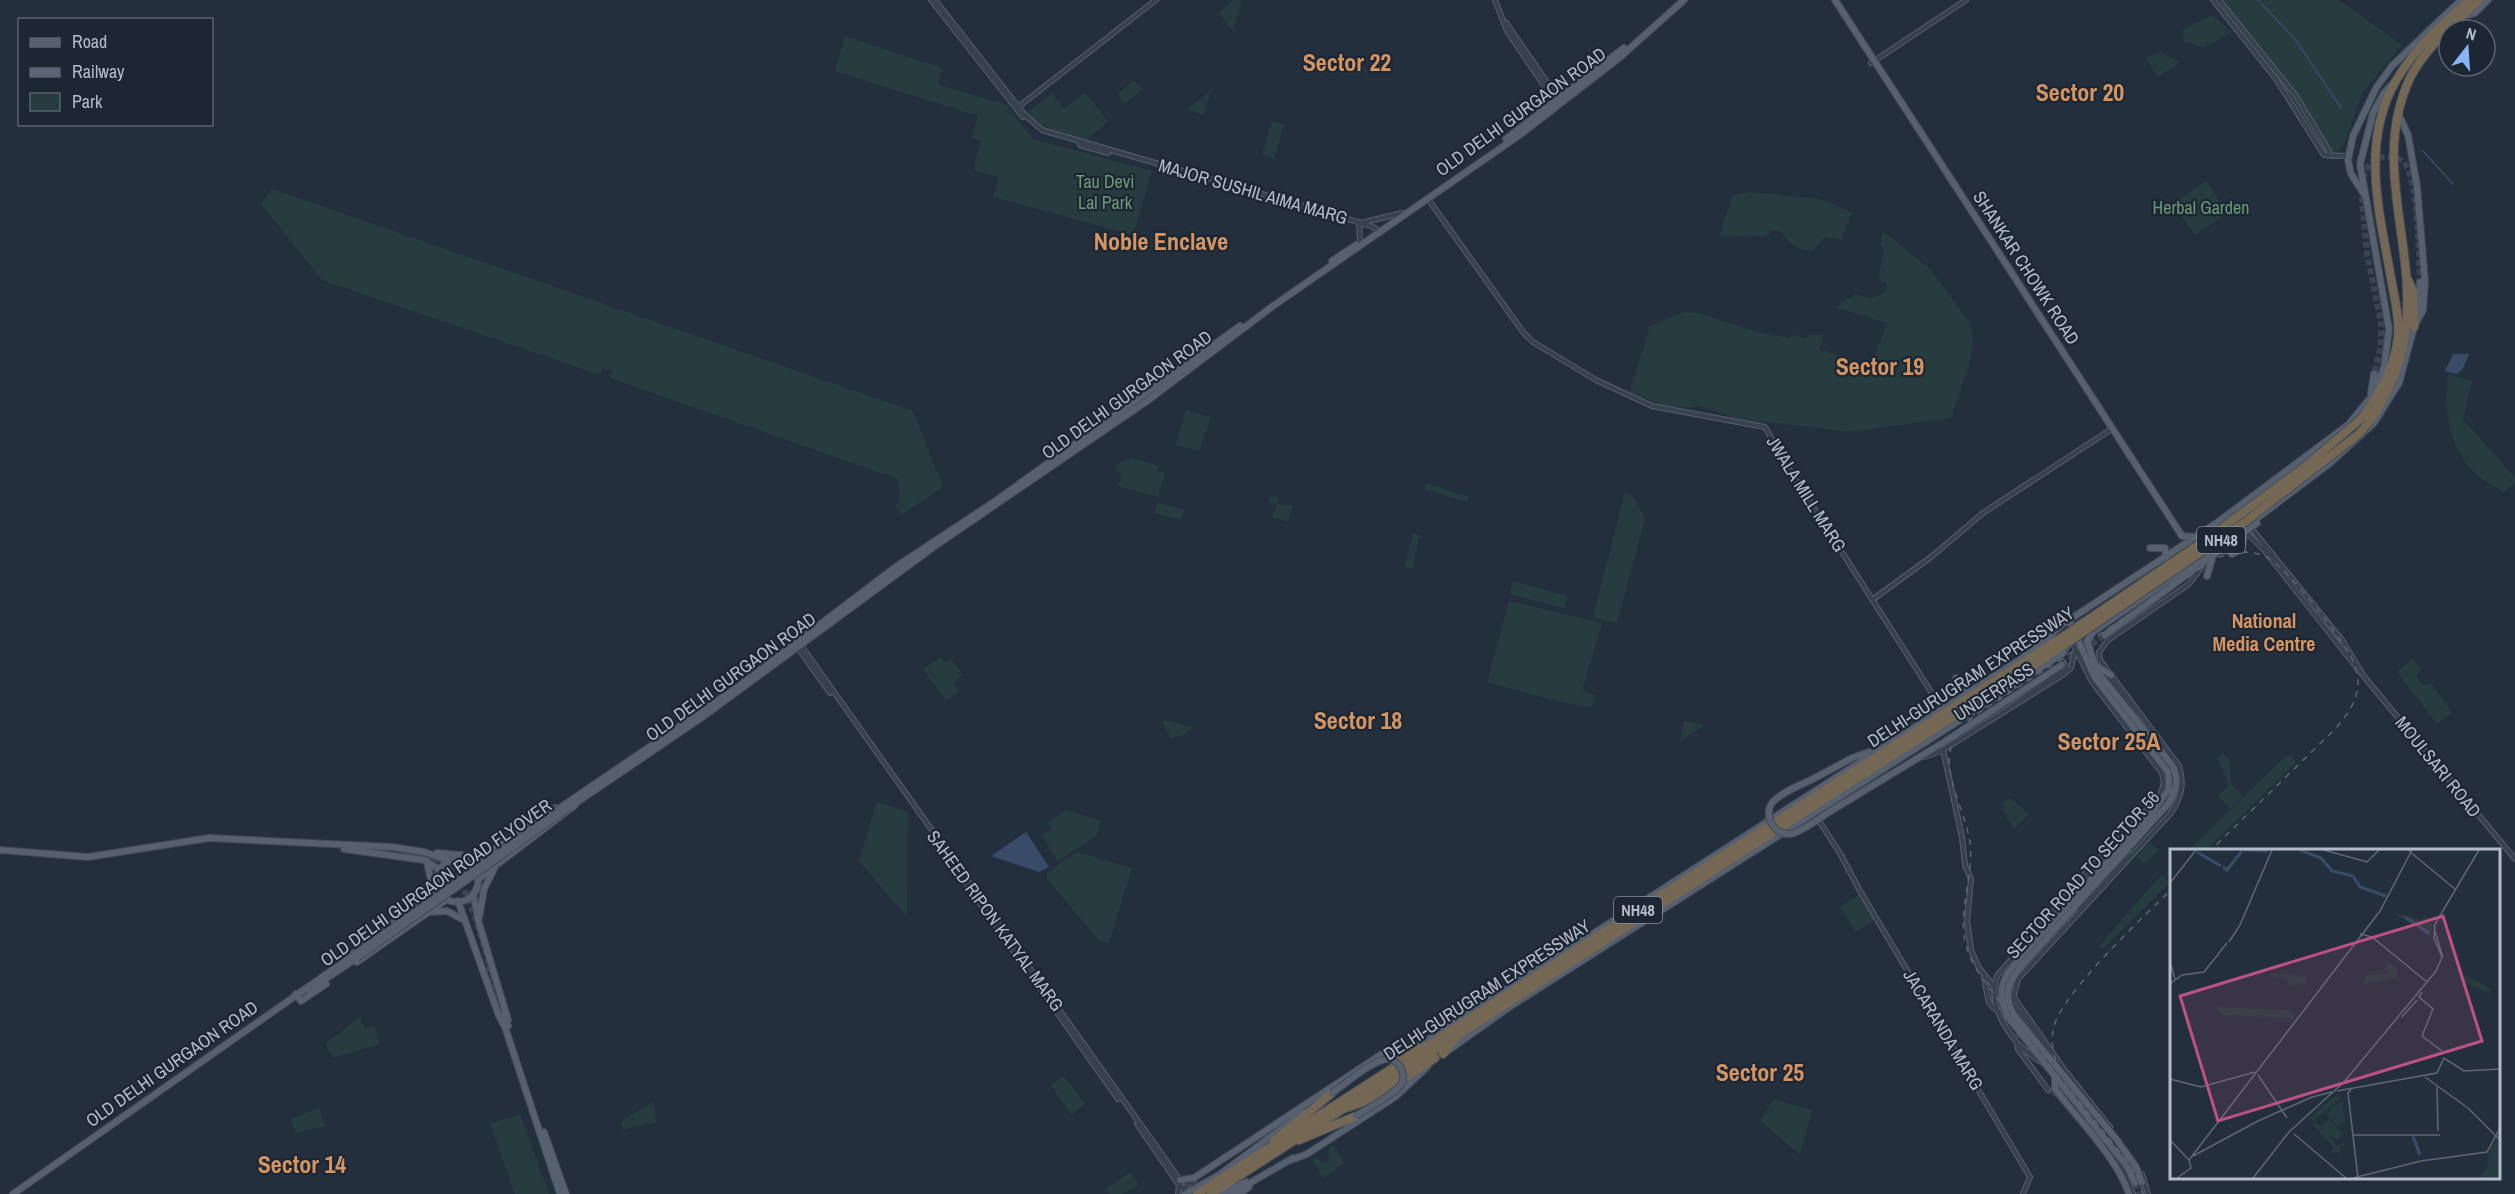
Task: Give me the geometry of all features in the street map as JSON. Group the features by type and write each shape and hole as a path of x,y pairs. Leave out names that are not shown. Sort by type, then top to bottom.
{"highway":[{"name":"DELHI-GURUGRAM EXPRESSWAY","path":"2367,418 2389,372 2398,336 2374,173 2380,121 2397,80 2417,50 2469,0"},
{"name":"DELHI-GURUGRAM EXPRESSWAY","path":"1197,1194 1292,1142 1853,785 2060,643 2233,520 2367,418 2392,383 2403,350 2406,331 2405,276 2393,157 2394,131 2398,113 2411,76 2424,56 2479,0"},
{"path":"2378,254 2387,257"},
{"path":"2405,276 2414,291 2414,327"},
{"name":"DELHI-GURUGRAM EXPRESSWAY","path":"1210,1194 1373,1080 1806,801 2060,643"},
{"path":"1806,801 1819,787"},
{"path":"1340,1110 1377,1097 1439,1056 1460,1033"},
{"path":"1373,1080 1387,1066 1418,1045 1438,1039"},
{"path":"1270,1152 1290,1126 1332,1093"},
{"path":"1292,1142 1356,1116"}],"main road":[{"name":"OLD DELHI GURGAON ROAD","path":"571,803 798,645 935,546 1147,401 1223,342 1360,242 1379,231 1559,103 1678,0"},
{"name":"OLD DELHI GURGAON ROAD","path":"1223,342 1428,199 1559,103 1619,58 1684,0"},
{"name":"SHANKAR CHOWK ROAD","path":"1833,0 2178,536 2177,551"},
{"path":"2367,198 2351,174 2348,156 2355,133 2376,88 2392,66 2461,0"},
{"path":"2462,16 2475,13 2488,0"},
{"name":"SHANKAR CHOWK ROAD","path":"1872,62 2182,536 2192,539 2200,536"},
{"path":"2022,658 2066,622 2200,536 2348,425 2371,397 2384,368 2389,339 2378,254 2360,164 2366,135 2380,100 2390,85 2397,80"},
{"path":"2376,88 2380,100"},
{"path":"2398,113 2408,135 2414,164 2425,270 2423,310 2414,327"},
{"path":"2179,774 2094,663 2087,641 2093,632 2284,498 2352,445 2379,417 2399,383 2418,315 2420,282"},
{"path":"2371,397 2374,374"},
{"path":"2284,498 2273,497 2270,488 2298,466 2302,459"},
{"path":"2105,635 2249,533 2264,513"},
{"path":"2150,548 2164,547 2166,559"},
{"path":"2207,576 2212,558"},
{"path":"2107,596 2122,598 2126,607 2124,610"},
{"path":"2066,622 2095,678 2168,772 2169,789 2158,805 2005,976 2001,985 2001,1001 2017,1034 2070,1096"},
{"path":"1179,1182 1194,1178 1382,1054 1418,1045 2053,639 2061,638 2067,642 2067,646 2059,656 1909,753 1853,785 1814,813 1518,1002 1439,1056 1395,1097 1307,1154 1220,1194"},
{"path":"2094,663 2108,675"},
{"name":"UNDERPASS","path":"1878,750 1846,761 1773,802 1769,811 1770,821 1774,828 1781,832 1794,833 1912,762 1942,747 2063,670"},
{"path":"1956,678 1955,684 1960,690 1974,689"},
{"path":"1909,753 1942,747"},
{"name":"SECTOR ROAD TO SECTOR 56","path":"2070,1096 2139,1183 2136,1167 2117,1140 2047,1052 2014,1015 2006,997 2011,979 2024,963 2168,804 2179,774"},
{"path":"471,865 565,801 571,803 571,810 478,879 473,894 479,923 508,1013 507,1027"},
{"name":"OLD DELHI GURGAON ROAD FLYOVER","path":"312,988 571,803"},
{"path":"0,852 88,857 209,838 365,849"},
{"path":"348,848 392,847 424,852 484,856"},
{"path":"348,848 427,861 440,870"},
{"path":"424,852 450,861 463,861 471,865 478,879"},
{"path":"426,898 431,882 427,861"},
{"path":"450,861 440,870 436,879 438,889 447,899 458,902 473,894"},
{"path":"479,923 484,889 498,862"},
{"path":"354,957 364,944 438,889"},
{"path":"299,998 447,899"},
{"path":"458,902 499,1016 507,1027 566,1194"},
{"path":"426,913 443,910 465,920"},
{"name":"OLD DELHI GURGAON ROAD","path":"20,1194 354,957"},
{"path":"2018,979 2024,963"},
{"name":"OLD DELHI GURGAON ROAD","path":"13,1194 312,988"},
{"path":"503,1015 560,1194"},
{"path":"2047,1052 2059,1062"},
{"path":"1185,1194 1202,1186 1382,1060 1395,1061 1401,1066 1403,1078 1399,1087 1291,1160"},
{"path":"2055,1078 2055,1089 2116,1167 2131,1194"},
{"path":"1239,1149 1239,1160"},
{"path":"1231,1194 1239,1192 1260,1176"}],"street":[{"name":"MAJOR SUSHIL AIMA MARG","path":"933,0 1033,128 1043,133 1360,223 1379,231"},
{"path":"1017,108 1156,0"},
{"path":"1495,0 1507,31 1559,103"},
{"path":"1872,62 1966,0"},
{"path":"2213,0 2276,79 2326,155"},
{"path":"2219,0 2296,96 2328,149 2326,155"},
{"path":"2326,155 2348,156"},
{"name":"JWALA MILL MARG","path":"1428,199 1523,332 1533,342 1602,383 1652,406 1765,427 1844,557 1942,709"},
{"path":"1360,242 1360,223 1402,213"},
{"path":"1872,600 1931,557 1983,513 2110,430"},
{"name":"MOULSARI ROAD","path":"2249,533 2515,859"},
{"path":"2047,1052 2012,1003 2018,979 2174,808 2181,793 2177,764 2141,714 2108,675 2100,660 2099,652 2104,644 2189,584 2206,563"},
{"path":"2048,1090 2019,1049 2017,1034 1989,1003 1982,973 1971,951 1967,921 1971,879 1965,865 1962,837 1942,747 2002,714 2074,663 2075,636"},
{"name":"SAHEED RIPON KATYAL MARG","path":"798,645 1179,1182 1202,1186"},
{"path":"2074,891 2160,796 2163,778 2092,682 2075,648"},
{"path":"2059,656 2066,667 2063,670"},
{"path":"1819,821 1901,769"},
{"name":"JACARANDA MARG","path":"1814,813 2030,1177 2023,1194"},
{"path":"1996,1010 1993,985 2001,970 2097,860 2130,829"},
{"path":"2079,909 2128,855 2135,852"},
{"path":"1982,973 1993,985"},
{"path":"2013,996 2059,1062 2128,1152 2145,1181 2148,1194"},
{"path":"2070,1096 2070,1102 2123,1170 2131,1194"},
{"path":"2117,1140 2128,1152"},
{"path":"1178,1194 1179,1182"}],"green space":[{"path":"1234,0 1242,0 1233,31 1219,13"},
{"path":"2218,0 2339,0 2402,45 2362,93 2346,140 2337,154 2329,155 2290,90"},
{"path":"2212,15 2232,32 2203,48 2184,41 2183,29"},
{"name":"Tau Devi Lal Park","path":"845,36 942,68 938,85 1005,104 1033,139 1152,171 1133,235 993,197 999,177 973,170 981,141 972,138 978,116 835,71"},
{"path":"2160,52 2180,62 2158,77 2146,58"},
{"path":"1134,80 1142,90 1124,104 1117,94"},
{"path":"1212,89 1203,115 1187,110"},
{"path":"1052,93 1064,109 1085,93 1108,121 1086,141 1040,125 1026,114"},
{"path":"1272,121 1284,125 1274,159 1262,154"},
{"name":"Herbal Garden","path":"2206,181 2228,213 2195,235 2173,203"},
{"path":"272,189 913,411 943,487 901,515 895,505 900,502 898,479 610,378 612,371 602,368 600,375 322,280 261,204"},
{"path":"1752,192 1821,199 1852,213 1841,240 1824,237 1813,251 1794,246 1780,231 1773,230 1766,236 1719,237 1733,195"},
{"path":"1883,231 1929,268 1970,323 1973,335 1971,358 1951,418 1850,432 1760,421 1752,423 1699,406 1688,408 1661,405 1630,392 1650,326 1684,312 1698,313 1757,332 1789,338 1793,335 1806,338 1809,335 1824,335 1819,349 1859,362 1873,360 1887,323 1835,307 1856,294 1871,299 1885,292 1887,284 1878,279 1884,250 1880,245"},
{"path":"2449,374 2472,381 2463,419 2515,478 2515,484 2503,492 2476,474 2467,464 2454,440 2447,414"},
{"path":"1186,410 1211,417 1199,451 1176,445"},
{"path":"1131,458 1159,466 1157,471 1165,473 1158,497 1118,486 1121,475 1115,465"},
{"path":"1426,483 1469,497 1468,502 1425,490"},
{"path":"1625,492 1634,498 1645,519 1617,623 1593,617"},
{"path":"1270,495 1279,498 1277,504 1268,501"},
{"path":"1157,502 1184,510 1181,520 1154,513"},
{"path":"1277,504 1293,505 1288,522 1272,517"},
{"path":"1413,533 1422,536 1418,539 1413,569 1405,567 1405,564"},
{"path":"1513,581 1567,596 1564,608 1510,594"},
{"path":"1509,601 1602,623 1582,691 1596,695 1591,707 1563,703 1487,682"},
{"path":"941,657 945,663 951,659 963,675 953,682 959,691 946,701 923,669"},
{"path":"2413,659 2421,670 2416,676 2424,686 2431,683 2452,713 2437,724 2397,672"},
{"path":"1163,720 1193,727 1185,734 1171,738 1165,729"},
{"path":"1684,722 1704,726 1680,741"},
{"path":"2223,753 2230,762 2231,784 2243,796 2231,809 2218,796 2229,785 2217,758"},
{"path":"2291,755 2296,763 2207,849 2190,849 2285,757"},
{"path":"2010,798 2029,814 2014,830 2010,821 2007,821 2008,814 2004,814 2005,807 2000,802"},
{"path":"877,802 908,812 907,917 859,861"},
{"path":"1066,810 1101,821 1096,836 1058,861 1042,836 1052,829 1048,822"},
{"path":"2150,842 2158,850 2145,864 2137,857"},
{"path":"1077,852 1132,868 1109,943 1100,941 1047,879 1047,873"},
{"path":"2161,875 2170,882 2103,949 2099,946"},
{"path":"1860,894 1875,920 1855,932 1840,906"},
{"path":"360,1017 365,1029 374,1026 380,1044 333,1058 325,1044"},
{"path":"1064,1076 1085,1104 1071,1115 1051,1085"},
{"path":"1774,1099 1812,1110 1800,1155 1760,1120"},
{"path":"653,1101 657,1122 623,1130 621,1122"},
{"path":"319,1108 325,1126 295,1133 291,1119"},
{"path":"520,1114 549,1194 515,1194 490,1124"},
{"path":"1334,1145 1344,1163 1323,1178 1312,1160 1313,1158 1327,1162 1330,1147"},
{"path":"1130,1172 1139,1185 1122,1194 1109,1194 1106,1189"}],"water":[{"path":"2453,354 2469,354 2462,370 2457,374 2445,371"},
{"path":"1026,832 1049,867 1039,872 991,856"}],"waterway":[{"path":"2258,0 2295,39 2341,108"},
{"path":"2423,151 2453,184"}],"tunnel":[{"path":"2363,178 2370,162 2383,157 2401,160 2409,171 2417,220 2420,282"},
{"path":"2361,188 2367,253 2381,323 2381,346 2374,374"},
{"path":"2062,665 2105,635"},
{"path":"401,854 435,860"},
{"path":"434,858 446,866 465,891 491,971"},
{"path":"2066,909 2066,900 2074,891"},
{"path":"486,967 502,1015"},
{"path":"2049,1051 2057,1063"},
{"path":"2048,1090 2056,1095 2063,1094 2068,1088 2068,1082"},
{"path":"2142,1182 2144,1194"},
{"path":"2135,1183 2138,1194"}],"railway":[{"path":"2143,1194 2140,1182 2126,1160 1981,976 1967,950 1963,928 1971,850 1950,772 1949,757 1953,742 1962,728 1977,714 2215,559 2228,554 2248,552 2262,555 2277,564 2299,587 2343,643 2353,660 2358,684 2351,708 2336,728 2212,849"},
{"path":"2061,1071 2052,1043 2054,1026 2061,1011 2106,955 2170,891"}],"district":[{"name":"Sector 22","path":"1347,63"},
{"name":"Sector 20","path":"2080,93"},
{"name":"Noble Enclave","path":"1161,242"},
{"name":"Sector 19","path":"1880,367"},
{"name":"National Media Centre","path":"2264,632"},
{"name":"Sector 18","path":"1358,721"},
{"name":"Sector 25A","path":"2109,742"},
{"name":"Sector 25","path":"1760,1073"},
{"name":"Sector 14","path":"302,1165"}]}
